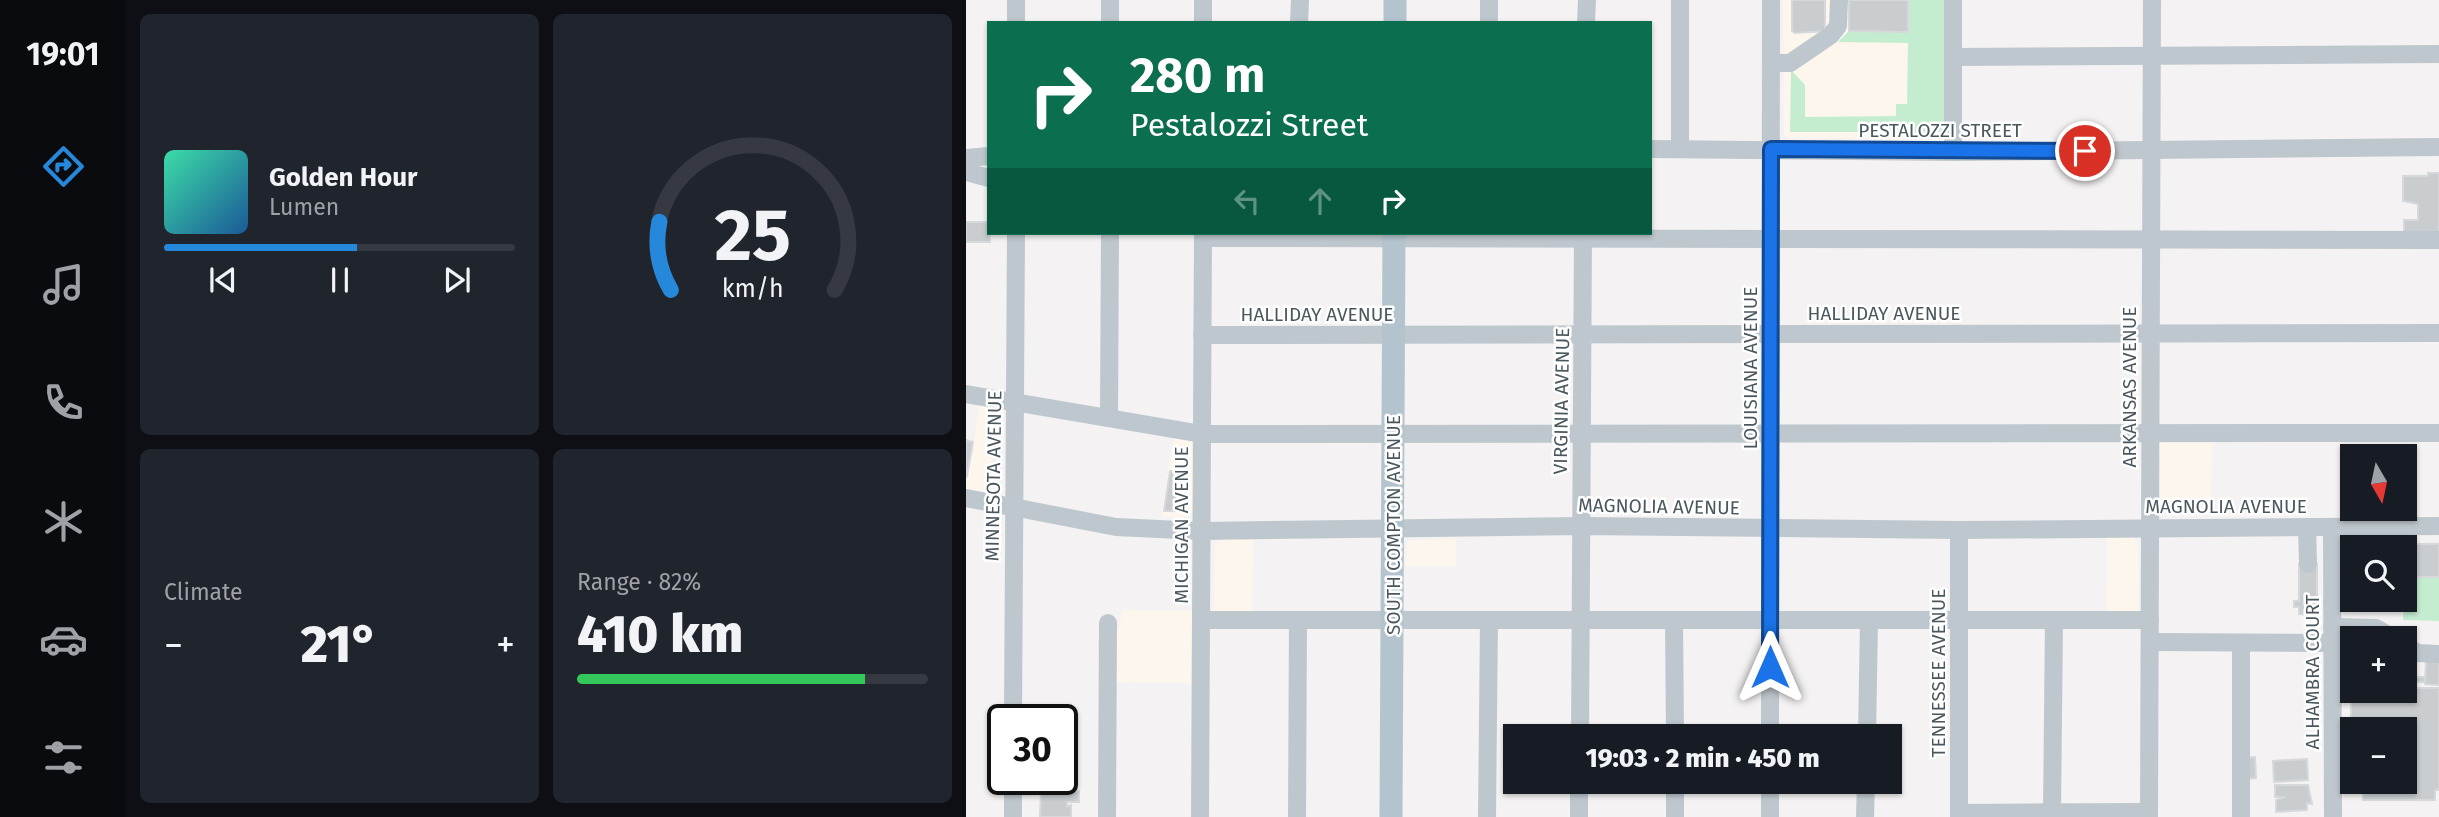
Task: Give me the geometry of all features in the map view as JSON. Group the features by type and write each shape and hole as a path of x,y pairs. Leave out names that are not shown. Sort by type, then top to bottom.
{"main road":[{"path":"1395,0 1395,21"},
{"name":"SOUTH COMPTON AVENUE","path":"1391,817 1394,236"}],"street":[{"path":"1016,0 1016,21"},
{"path":"1110,0 1110,21"},
{"path":"1203,0 1203,21"},
{"path":"1300,0 1300,21"},
{"path":"1489,0 1489,21"},
{"path":"1586,21 1587,0"},
{"path":"1680,0 1680,149"},
{"name":"LOUISIANA AVENUE","path":"1770,724 1771,0"},
{"path":"1771,63 1790,63 1831,35 1838,26 1839,0"},
{"path":"1953,0 1953,152"},
{"name":"ARKANSAS AVENUE","path":"2149,814 2152,0"},
{"path":"1953,57 2439,54"},
{"name":"PESTALOZZI STREET","path":"1652,149 1953,152 2439,147"},
{"path":"966,158 987,156"},
{"path":"966,172 987,177"},
{"name":"MINNESOTA AVENUE","path":"1013,704 1016,235"},
{"path":"1109,418 1110,235"},
{"path":"1203,235 1583,235 2150,241 2439,240"},
{"name":"MICHIGAN AVENUE","path":"1200,817 1203,235"},
{"name":"VIRGINIA AVENUE","path":"1580,724 1583,235"},
{"name":"HALLIDAY AVENUE","path":"1202,335 2439,333"},
{"path":"966,394 1202,434 2439,433"},
{"name":"MAGNOLIA AVENUE","path":"966,498 1116,527 1202,531 1581,526 1958,530 2150,526 2439,526"},
{"path":"2307,527 2308,564"},
{"name":"ALHAMBRA COURT","path":"2332,527 2333,817"},
{"path":"2369,527 2369,535"},
{"name":"TENNESSEE AVENUE","path":"1958,530 1959,815"},
{"path":"2332,602 2340,602"},
{"path":"1201,620 2150,620"},
{"path":"1297,817 1298,620"},
{"path":"1487,817 1489,620"},
{"path":"1674,620 1675,724"},
{"path":"1867,724 1869,620"},
{"path":"2052,812 2054,620"},
{"path":"1107,817 1108,623"},
{"path":"2150,642 2241,643 2340,634"},
{"path":"2241,643 2241,817"},
{"path":"2417,652 2439,654"},
{"path":"1579,794 1579,817"},
{"path":"1675,794 1675,817"},
{"path":"1769,817 1770,794"},
{"path":"1865,817 1866,794"},
{"path":"1013,795 1013,817"},
{"path":"1959,815 2052,812 2149,814"}],"shaded area":[{"path":"1783,0 1947,0 1947,139 1789,138 1784,135"},
{"path":"980,403 1001,408 983,492 966,489"},
{"path":"1174,434 1193,439 1194,509 1187,517 1161,517"},
{"path":"2158,437 2212,438 2211,515 2160,512"},
{"path":"2107,537 2132,537 2138,543 2139,616 2106,616"},
{"path":"1456,538 1456,566 1405,566 1407,541"},
{"path":"1222,539 1253,539 1252,617 1214,616 1215,544"},
{"path":"1123,610 1192,611 1191,683 1116,682 1116,637"}],"green space":[{"path":"1908,0 1947,0 1947,132 1790,132 1791,70 1805,85 1805,117 1896,116 1896,104 1907,104 1908,43 1838,42 1849,31 1907,32"},
{"path":"2417,577 2439,577 2439,621 2403,620 2403,612 2417,612"}],"building":[{"path":"1792,0 1825,0 1825,31 1792,31"},
{"path":"1849,0 1908,0 1908,32 1849,31"},
{"path":"2428,173 2439,173 2439,234 2404,234 2404,220 2418,220 2418,204 2403,201 2403,176 2428,176"},
{"path":"966,222 987,222 990,242 966,242"},
{"path":"966,440 973,442 967,476 966,475"},
{"path":"1170,471 1185,471 1185,511 1164,511"},
{"path":"2417,544 2439,544 2439,577 2417,577"},
{"path":"2299,564 2317,564 2317,615 2299,614 2299,607 2294,607 2294,601 2299,601"},
{"path":"2426,659 2439,659 2439,685 2425,684"},
{"path":"2417,677 2425,677 2425,682 2417,682"},
{"path":"2417,688 2439,688 2439,790 2435,790 2435,800 2363,800 2363,794 2417,794 2417,717 2351,717 2351,703 2417,703"},
{"path":"2255,757 2256,778 2243,779 2242,758"},
{"path":"2307,759 2308,780 2274,782 2273,761"},
{"path":"2275,785 2308,785 2312,804 2307,803 2307,810 2276,812 2276,800 2285,797 2275,797"},
{"path":"1079,791 1079,802 1067,802 1067,806 1071,805 1071,817 1040,817 1041,795 1078,795"}],"route":[{"path":"1770,667 1771,149 2085,151"}]}
